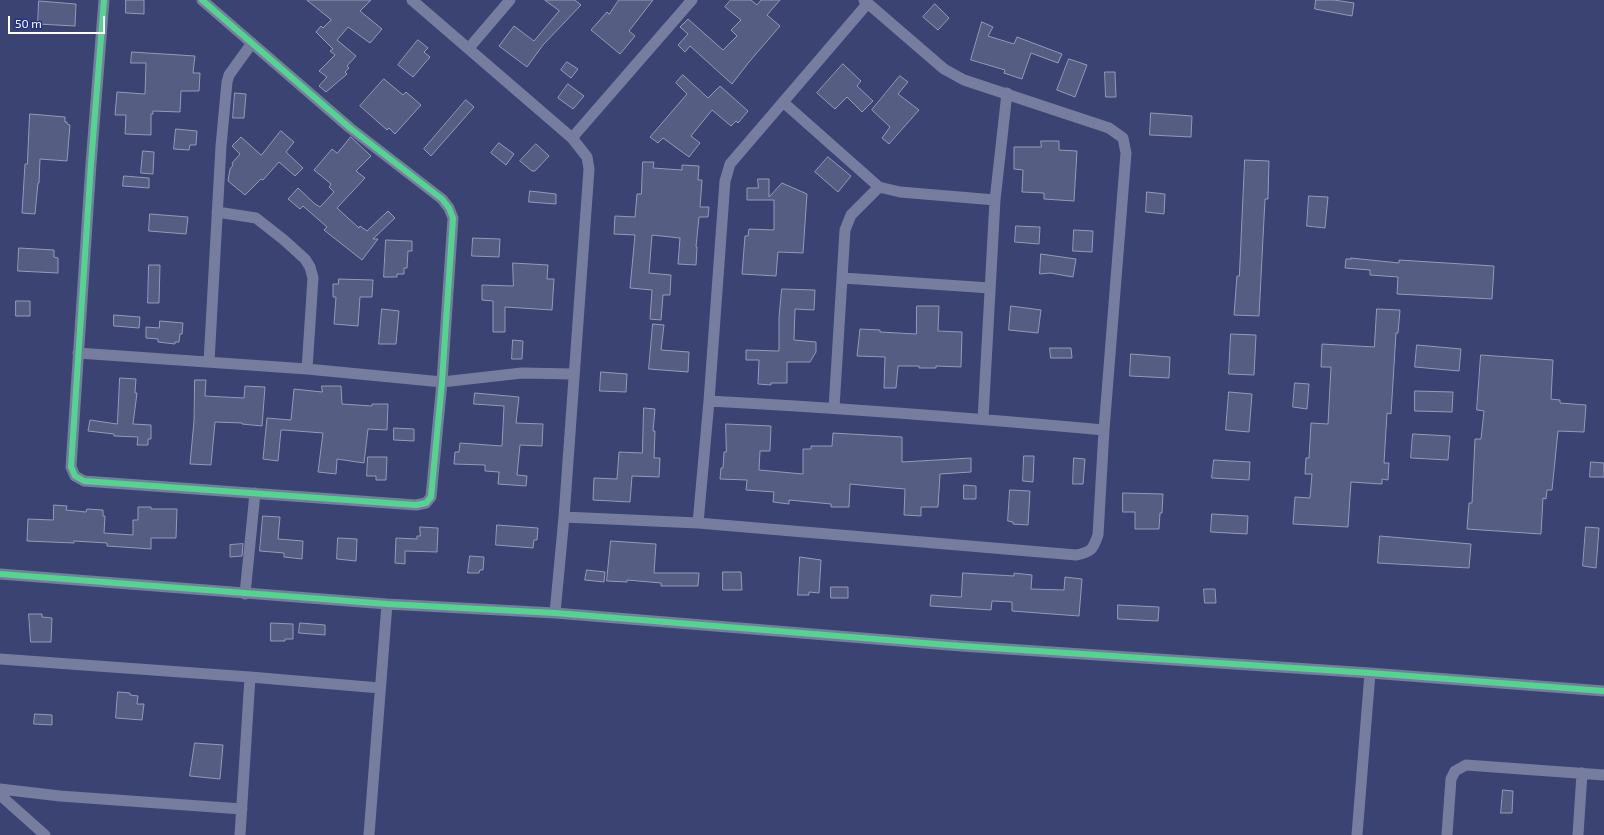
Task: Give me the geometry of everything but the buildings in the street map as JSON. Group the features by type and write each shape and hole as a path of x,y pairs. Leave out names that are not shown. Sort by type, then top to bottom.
{"street":[{"path":"104,0 90,164 71,467 75,476 84,481 416,505 426,503 432,497 442,382 453,218 449,208 442,199 350,128 202,0"},
{"path":"412,0 572,138 582,149 586,157 589,170 573,374 564,516 555,613"},
{"path":"469,48 510,0"},
{"path":"572,138 692,0"},
{"path":"564,516 698,522 1076,555 1088,552 1094,548 1098,535 1104,430 1126,153 1123,138 1108,128 1007,93 964,80 944,69 866,2 730,164 725,181 709,401 698,522"},
{"path":"209,362 221,146 227,82 229,75 252,43"},
{"path":"983,419 995,200 1007,93"},
{"path":"783,102 879,187 900,192 995,200"},
{"path":"834,408 845,230 852,215 879,187"},
{"path":"217,212 256,218 305,259 310,267 313,278 308,369"},
{"path":"843,278 990,288"},
{"path":"78,353 308,369 442,382 522,373 573,374"},
{"path":"709,401 834,408 1104,430"},
{"path":"245,594 256,493"},
{"path":"0,574 245,594 386,604 555,613 961,646 1370,673 1604,691"},
{"path":"369,835 386,604"},
{"path":"0,658 380,688"},
{"path":"1357,835 1370,673"},
{"path":"240,835 250,677"},
{"path":"1447,835 1451,779 1455,771 1466,765 1604,775"},
{"path":"1578,835 1582,773"},
{"path":"0,789 60,796 242,809"},
{"path":"0,795 45,835"}],"cycle path":[{"path":"104,0 91,164 71,467 75,476 84,481 416,505 426,503 431,497 442,382 453,218 449,208 442,199 350,128 202,0"},
{"path":"0,574 387,604 555,613 961,646 1370,673 1604,691"}]}
